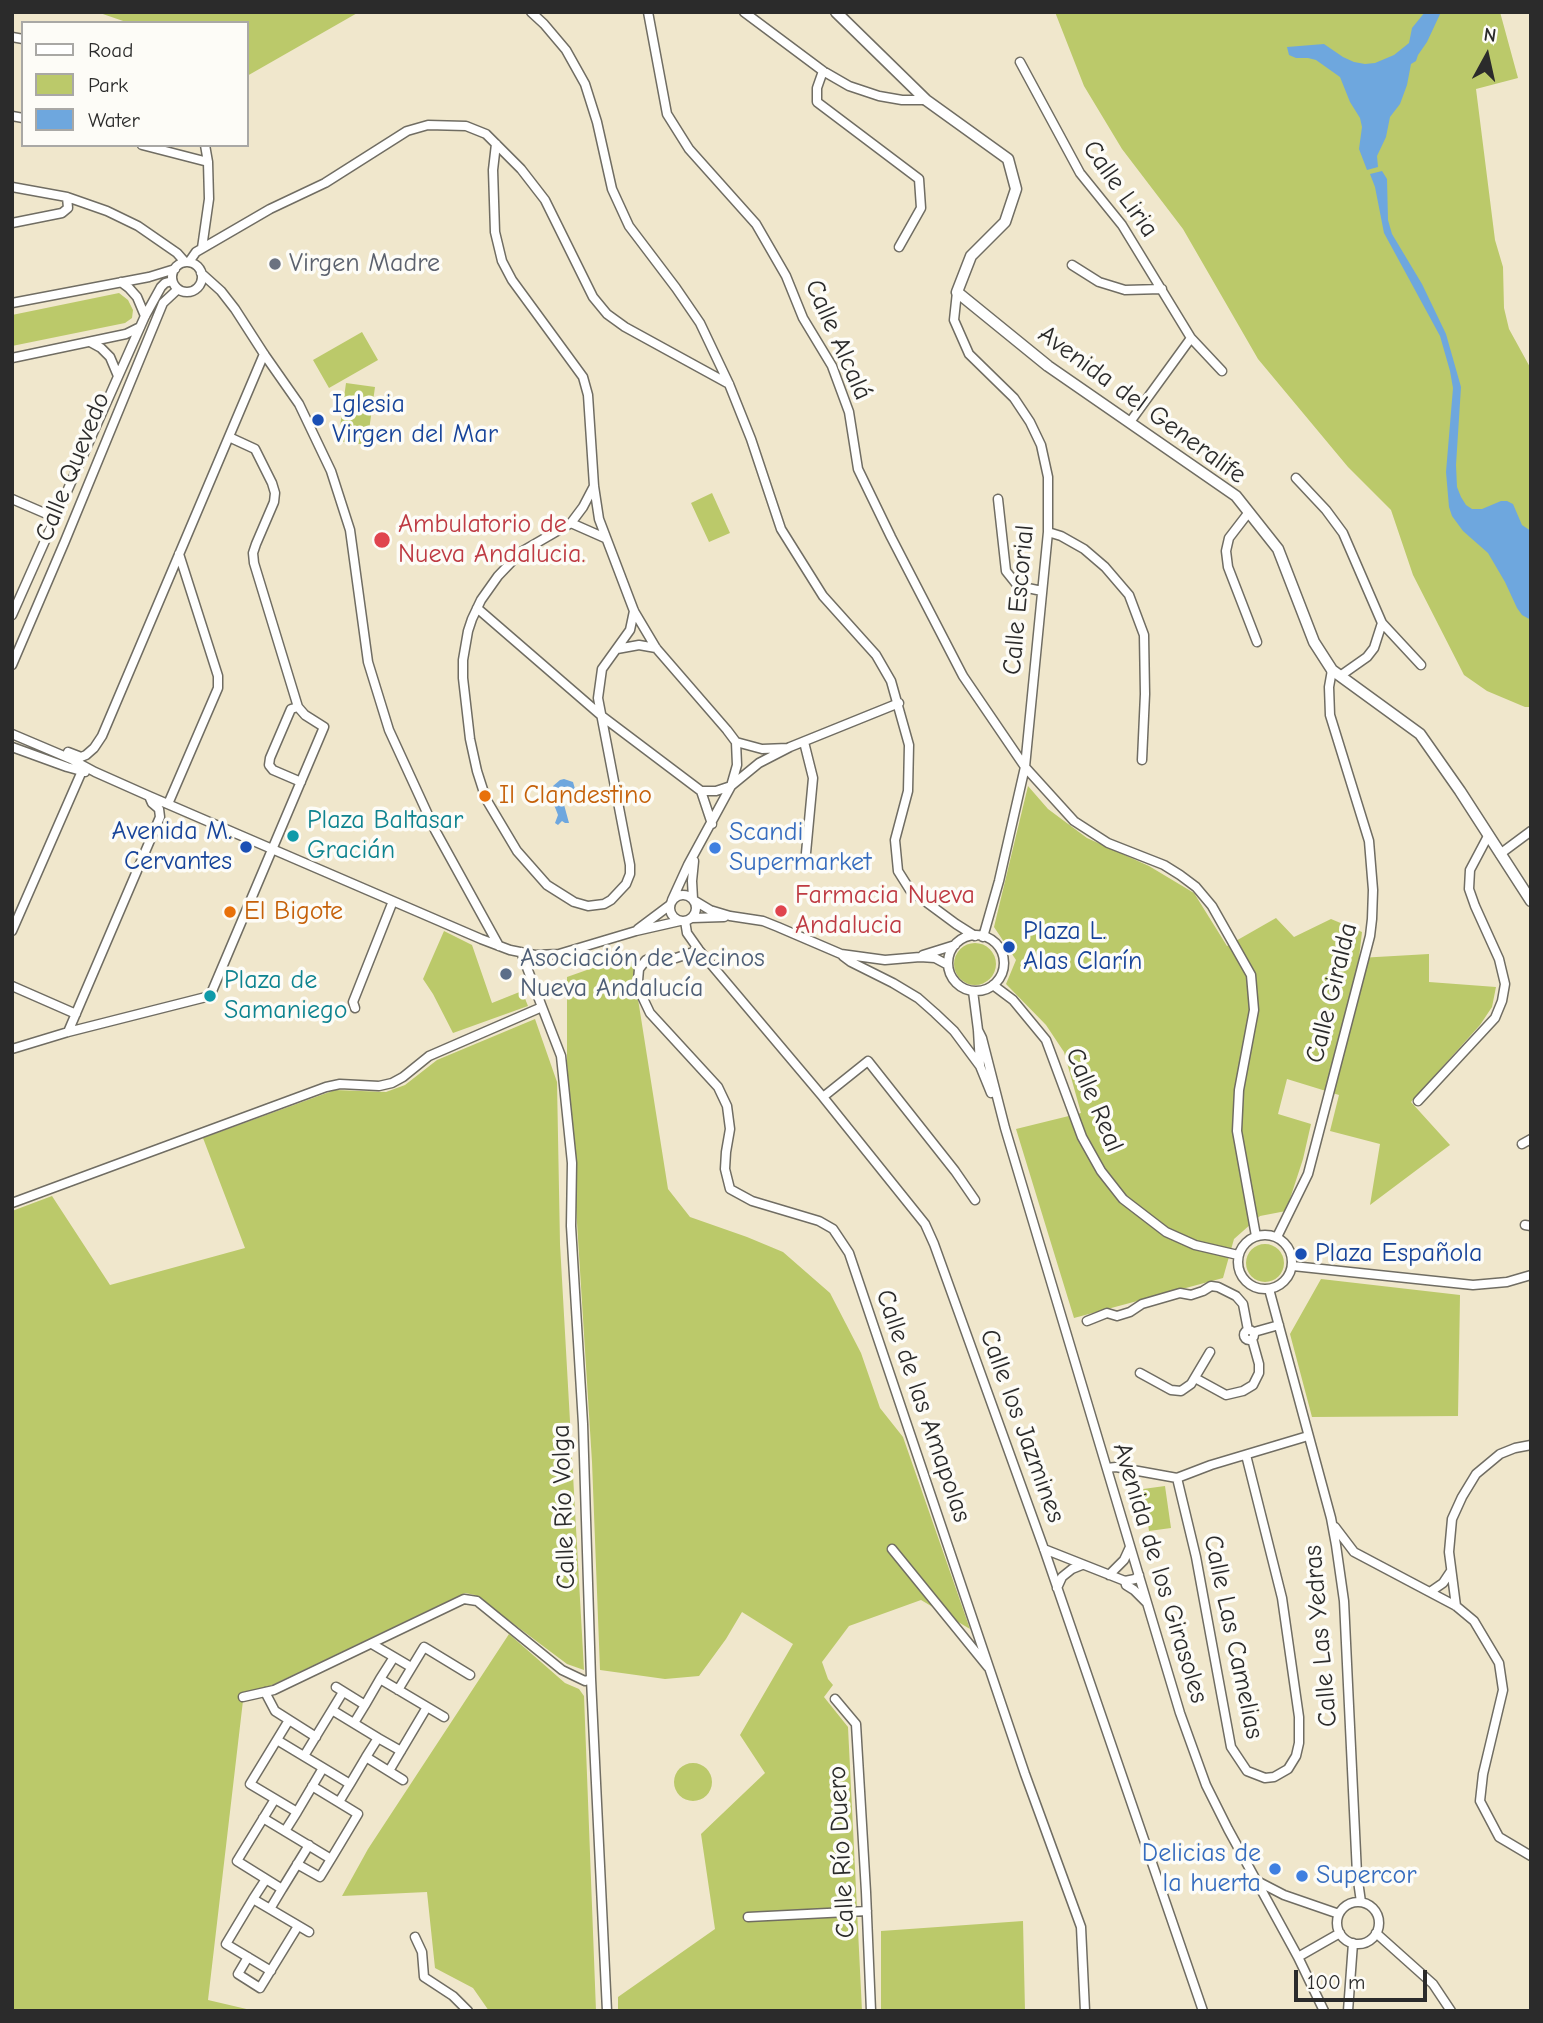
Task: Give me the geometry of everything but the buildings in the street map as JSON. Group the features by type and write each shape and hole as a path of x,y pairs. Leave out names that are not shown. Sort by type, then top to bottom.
{"street":[{"path":"531,12 566,50 585,84 597,122 612,190 629,226 700,323 751,439 781,529 823,596 876,655 891,681 909,745 908,791 895,840 898,871 910,890 956,925 997,946 1003,970 993,985 973,991 953,980 948,965 951,951 956,944 956,925"},
{"name":"Calle Alcalá","path":"648,12 667,114 689,149 756,224 786,276 803,318 832,366 849,412 858,469 963,676 1025,767 1073,821 1108,843 1164,865 1196,887 1212,906 1251,975 1254,1010 1239,1090 1237,1131 1256,1236"},
{"path":"744,12 823,71 849,86 879,96 926,100"},
{"path":"836,12 926,100 1008,159 1016,189 1005,222 971,256 957,292"},
{"name":"Calle Liria","path":"1020,62 1080,173 1122,225 1191,338 1222,371"},
{"path":"823,71 817,88 817,102 919,179 921,208 899,247"},
{"path":"12,303 149,277 173,276 202,248 270,209 325,183 407,131 428,125 466,126 486,134 521,169 545,200 593,297 607,314 625,327 729,384"},
{"path":"496,144 493,170 495,232 502,261 512,280 583,377 588,395 599,519 634,611 656,648 736,742 762,749 790,747"},
{"path":"150,147 208,162"},
{"path":"202,248 209,199 205,147"},
{"path":"12,187 67,197 107,211 138,226 187,262 198,266 202,279 197,288"},
{"path":"12,223 62,213 68,208 67,197"},
{"path":"1072,265 1099,282 1125,290 1162,289"},
{"path":"201,272 221,291 299,404 331,471 350,530 368,662 389,730 435,830 499,946"},
{"path":"173,276 178,289 188,292 197,288 221,291"},
{"name":"Calle Quevedo","path":"12,615 145,316 161,287 173,276"},
{"path":"121,282 137,297 145,316"},
{"name":"Calle Quevedo","path":"12,665 163,303 178,289"},
{"name":"Calle Escorial","path":"957,292 954,320 969,354 1014,398 1030,422 1041,445 1048,477 1048,532 1025,767 999,881 979,936"},
{"name":"Avenida del Generalife","path":"957,292 1048,366 1236,496 1278,549 1314,642 1336,673 1420,734 1531,901"},
{"path":"12,358 126,334 140,327"},
{"path":"1130,422 1191,338"},
{"path":"90,342 110,357 118,376"},
{"path":"30,742 54,746 81,757 94,748 102,736 264,354"},
{"path":"12,1049 210,996 324,727 298,707 254,563 253,553 275,494 255,449 229,436"},
{"path":"1296,478 1326,510 1343,534 1382,623 1421,665"},
{"path":"594,486 571,523 521,552 498,576 477,608 468,631 463,678 472,750 486,799 517,850 548,885 574,902 588,906 604,904 611,900 626,884 630,874 598,698 602,669 630,630 634,611"},
{"path":"12,499 56,519"},
{"path":"998,499 1006,572 1018,586 1042,591"},
{"path":"1249,512 1229,538 1227,551 1228,567 1256,642"},
{"path":"571,523 605,538"},
{"path":"1048,532 1084,549 1105,567 1129,595 1144,635 1142,760"},
{"path":"168,804 218,688 218,676 179,554"},
{"path":"477,608 603,717 701,791 712,824"},
{"path":"1336,673 1367,657 1374,648 1382,623"},
{"path":"617,649 639,645 656,648"},
{"name":"Calle Giralda","path":"1277,1237 1308,1174 1370,936 1372,919 1373,890 1369,841 1330,715 1329,687 1336,673"},
{"path":"701,791 716,791 731,786 759,764 790,747 899,704"},
{"path":"298,707 291,709 269,765 301,782"},
{"path":"12,734 273,850 499,946 522,952 535,955 559,954 636,931 686,920 730,916"},
{"path":"686,920 673,916 671,902 731,786 737,765 736,742"},
{"path":"804,742 813,778 806,853"},
{"path":"12,747 82,771 95,772"},
{"path":"12,930 82,771"},
{"path":"68,1032 160,817 159,808 152,803 149,796"},
{"path":"1500,854 1531,831"},
{"path":"1418,1101 1495,1018 1502,1001 1505,984 1499,958 1469,889 1470,870 1488,836"},
{"path":"686,920 696,910 692,881 694,858"},
{"path":"636,931 682,895 710,910 770,924 841,954 885,960 935,958 948,965"},
{"path":"355,1008 353,1002 393,901"},
{"name":"Calle los Jazmines","path":"686,920 687,933 699,950 823,1097 925,1224 1044,1549 1203,2011"},
{"path":"920,957 968,937 979,936"},
{"name":"Calle de las Amapolas","path":"699,950 676,958 655,957 646,960 639,969 641,994 650,1013 718,1087 727,1105 730,1129 725,1170 730,1189 752,1201 819,1221 833,1229 849,1253 1025,1774 1081,1927 1085,2011"},
{"name":"Calle Río Volga","path":"522,952 561,1056 572,1163 571,1226 583,1424 591,1679 607,2011"},
{"name":"Avenida de los Girasoles","path":"841,954 918,998 954,1031 980,1066 1005,1128"},
{"name":"Calle Real","path":"993,985 1013,1000 1046,1040 1082,1137 1101,1171 1124,1199 1166,1232 1195,1245 1238,1255"},
{"path":"12,986 76,1014"},
{"name":"Avenida de los Girasoles","path":"973,991 980,1066"},
{"path":"12,1203 326,1087 340,1084 379,1086 392,1083 429,1056 542,1007"},
{"name":"Avenida de los Girasoles","path":"978,1030 1180,1713 1206,1785 1324,2011"},
{"path":"823,1097 868,1061 956,1171 975,1199"},
{"path":"1522,1144 1531,1139"},
{"path":"1256,1236 1277,1237 1290,1249 1293,1266 1285,1281 1269,1289 1259,1289 1241,1276 1238,1255 1248,1240 1256,1236"},
{"path":"1293,1266 1473,1285 1507,1282 1531,1275"},
{"path":"1087,1321 1107,1313 1117,1315 1130,1312 1142,1304 1180,1293 1191,1295 1211,1286 1236,1296 1243,1304 1259,1373 1253,1385 1243,1391 1226,1395 1195,1378"},
{"name":"Calle Las Yedras","path":"1269,1289 1332,1523 1340,1572 1344,1601 1357,1874 1361,1902"},
{"path":"1251,1334 1279,1325"},
{"path":"1140,1373 1171,1390 1181,1391 1195,1378 1210,1352"},
{"path":"1107,1468 1116,1467 1177,1478 1308,1436"},
{"path":"1457,1606 1449,1552 1452,1519 1462,1497 1476,1474 1500,1454 1531,1445"},
{"name":"Calle Las Camelias","path":"1177,1478 1196,1558 1231,1747 1247,1771 1265,1778 1274,1777 1288,1769 1296,1756 1299,1717 1282,1598 1246,1455"},
{"path":"1332,1523 1354,1552 1457,1606 1474,1621 1499,1663 1503,1690 1483,1774 1480,1801 1499,1837 1531,1856"},
{"path":"1113,1572 1131,1547"},
{"path":"892,1549 992,1672"},
{"path":"1044,1549 1082,1565 1113,1572 1149,1605"},
{"path":"1340,1572 1346,1558 1354,1552"},
{"path":"1057,1588 1062,1577 1082,1565"},
{"path":"1113,1572 1127,1566 1138,1572 1135,1580 1125,1581"},
{"path":"1430,1592 1443,1583 1451,1571"},
{"path":"243,1697 274,1690 464,1599 477,1601 562,1670 585,1681 591,1679"},
{"path":"372,1644 411,1667"},
{"path":"398,1690 424,1647 470,1675"},
{"path":"354,1723 394,1657"},
{"path":"380,1679 444,1717"},
{"path":"304,1756 332,1710 339,1689 365,1705"},
{"path":"265,1692 275,1711 316,1737"},
{"name":"Calle Río Duero","path":"835,1699 856,1724 871,2011"},
{"path":"389,1771 427,1707"},
{"path":"332,1710 401,1751"},
{"path":"289,1720 250,1784 297,1812"},
{"path":"339,1802 378,1738"},
{"path":"277,1740 350,1784"},
{"path":"366,1758 403,1780"},
{"path":"285,1831 323,1768"},
{"path":"297,1864 320,1877 358,1814 312,1786"},
{"path":"275,1799 237,1861 282,1889"},
{"path":"263,1818 331,1859"},
{"path":"270,1909 309,1845"},
{"path":"266,1879 226,1944 271,1970"},
{"path":"1255,1880 1284,1895 1339,1914"},
{"path":"253,1899 309,1933"},
{"path":"1361,1902 1375,1910 1379,1926 1370,1940 1353,1943 1340,1933 1339,1914 1348,1905 1361,1902"},
{"path":"748,1916 867,1911"},
{"path":"248,1957 238,1974 260,1988 298,1926"},
{"path":"1298,1957 1340,1933"},
{"path":"1376,1934 1433,1984 1451,2011"},
{"path":"415,1937 422,1952 424,1977 453,1996 468,2011"},
{"path":"1348,2011 1353,1943"}],"green space":[{"path":"97,12 359,12 248,75 248,21 123,21"},
{"path":"1055,12 1500,12 1518,78 1476,89 1495,240 1503,267 1504,308 1509,329 1531,369 1531,707 1487,691 1464,675 1413,575 1391,510 1348,467 1258,359 1183,229 1122,149 1084,86"},
{"path":"119,293 128,300 133,310 132,318 125,323 12,346 12,315"},
{"path":"362,332 378,360 329,388 313,360"},
{"path":"346,383 375,387 367,445 338,441"},
{"path":"712,493 730,533 709,542 691,503"},
{"path":"1028,786 1048,809 1087,838 1149,866 1194,893 1227,946 1276,918 1294,937 1331,919 1362,932 1359,958 1429,954 1429,982 1496,987 1492,1007 1480,1025 1411,1102 1450,1145 1370,1205 1380,1144 1330,1131 1339,1095 1287,1079 1278,1114 1311,1124 1286,1211 1260,1216 1234,1239 1223,1278 1074,1318 1016,1129 1081,1113 1064,1052 1046,1025 1006,984 1016,960 994,927"},
{"path":"444,931 472,945 492,1003 522,991 528,1006 453,1033 423,979"},
{"path":"975,943 990,949 996,964 990,979 975,985 960,979 954,964 960,949"},
{"path":"635,953 638,999 668,1189 690,1217 783,1252 830,1293 861,1353 880,1408 903,1437 970,1629 921,1600 849,1626 822,1662 833,1685 824,1697 848,1727 862,2011 618,2011 618,1997 715,1929 701,1834 765,1773 740,1735 793,1644 742,1612 699,1676 665,1679 600,1670 592,1462 567,1063 567,977"},
{"path":"535,1019 557,1082 560,1244 584,1670 567,1664 475,1595 465,1593 268,1687 244,1692 208,2000 255,2011 12,2011 12,1211 52,1196 110,1285 245,1248 203,1138 335,1090 386,1092 405,1085 437,1060"},
{"path":"1265,1244 1279,1249 1284,1263 1279,1277 1265,1282 1251,1277 1246,1263 1251,1249"},
{"path":"1321,1279 1460,1295 1458,1416 1312,1417 1290,1334"},
{"path":"1165,1486 1171,1528 1149,1531 1143,1489"},
{"path":"509,1634 565,1683 579,1689 584,1696 596,2011 489,2011 473,1988 435,1968 427,1892 342,1896 368,1849"},
{"path":"693,1763 707,1768 712,1782 707,1796 693,1801 679,1796 674,1782 679,1768"},
{"path":"1023,1921 1025,2011 881,2011 881,1931"}],"water":[{"path":"1425,12 1441,12 1427,42 1416,61 1411,64 1400,104 1390,117 1386,137 1377,156 1378,167 1367,170 1359,149 1362,127 1360,118 1340,77 1316,60 1289,55 1287,47 1324,44 1354,62 1375,63 1394,55 1409,43 1412,28"},
{"path":"1382,171 1387,179 1388,220 1392,234 1422,284 1446,334 1461,387 1457,487 1466,505 1472,509 1482,509 1501,501 1513,504 1522,525 1531,531 1531,620 1517,608 1488,553 1463,531 1449,507 1446,472 1453,388 1450,371 1440,336 1384,233 1370,174"},
{"path":"564,779 573,782 575,789 563,801 569,823 562,821 558,825 555,823 558,815 551,797 553,786"}],"place":[{"name":"Virgen Madre","path":"275,264"},
{"name":"Iglesia Virgen del Mar","path":"318,420"},
{"name":"Ambulatorio de Nueva Andalucia.","path":"382,540"},
{"name":"Il Clandestino","path":"485,796"},
{"name":"Plaza Baltasar Gracián","path":"293,836"},
{"name":"Avenida M. Cervantes","path":"246,847"},
{"name":"Scandi Supermarket","path":"715,848"},
{"name":"Farmacia Nueva Andalucia","path":"781,911"},
{"name":"El Bigote","path":"230,912"},
{"name":"Plaza L. Alas Clarín","path":"1009,947"},
{"name":"Asociación de Vecinos Nueva Andalucía","path":"506,974"},
{"name":"Plaza de Samaniego","path":"210,996"},
{"name":"Plaza Española","path":"1301,1254"},
{"name":"Delicias de la huerta","path":"1275,1869"},
{"name":"Supercor","path":"1302,1876"}]}
